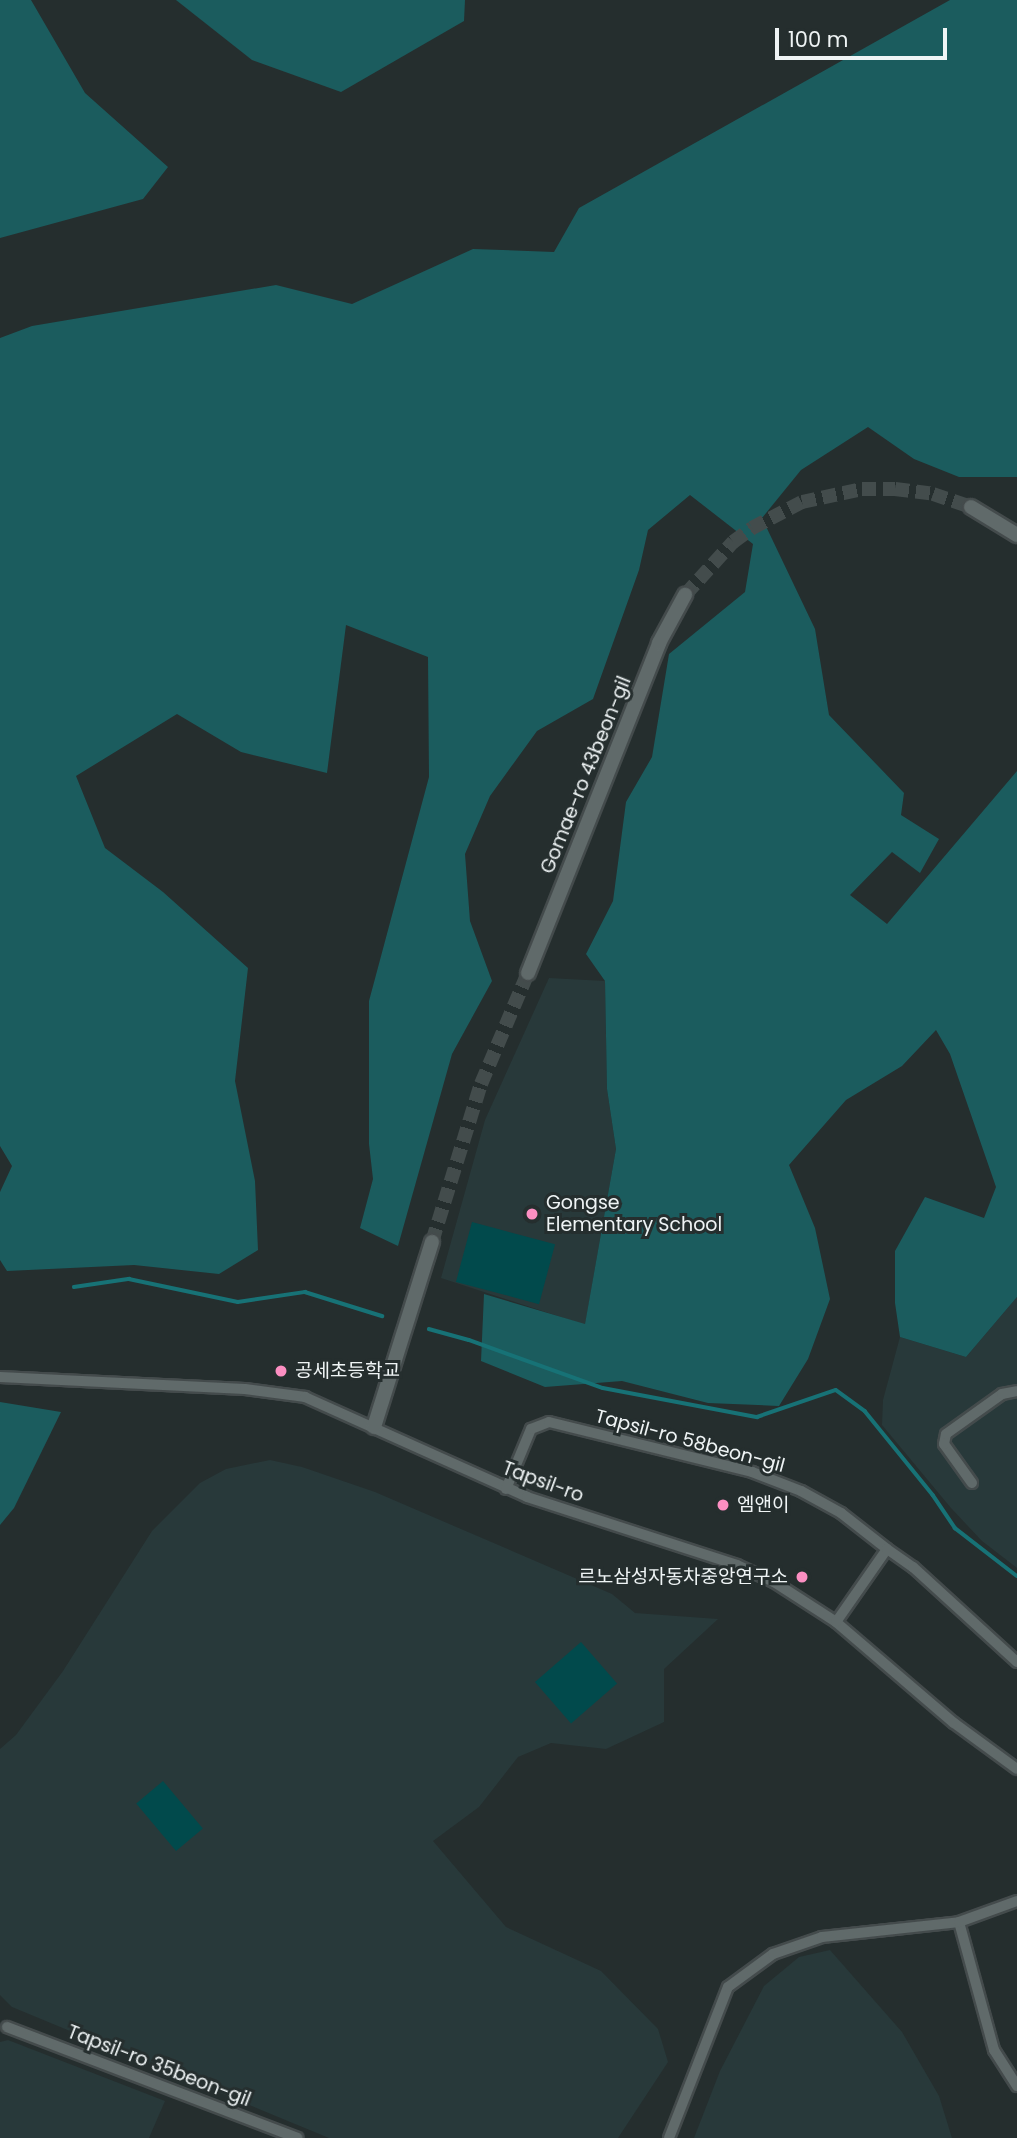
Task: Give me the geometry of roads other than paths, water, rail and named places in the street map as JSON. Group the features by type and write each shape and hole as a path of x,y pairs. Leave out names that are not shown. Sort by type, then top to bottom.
{"street":[{"path":"971,507 1017,535"},
{"name":"Gomae-ro 43beon-gil","path":"528,972 659,643 685,595"},
{"path":"374,1427 432,1242"},
{"name":"Tapsil-ro","path":"0,1377 245,1389 305,1397 506,1489 737,1565 775,1582 836,1622 954,1723 1017,1769"},
{"path":"972,1483 944,1444 946,1434 1002,1394 1017,1391"},
{"name":"Tapsil-ro 58beon-gil","path":"506,1489 531,1429 549,1422 764,1477 801,1491 841,1513 913,1567 1017,1662"},
{"path":"836,1622 887,1549"},
{"path":"669,2138 728,1987 772,1954 822,1937 959,1922 1017,1901"},
{"path":"959,1922 994,2050 1017,2086"},
{"name":"Tapsil-ro 35beon-gil","path":"7,2026 298,2138"}],"waterway":[{"path":"74,1287 129,1279 238,1302 305,1292 382,1316"},
{"path":"429,1329 469,1340 603,1388 757,1417 836,1390 865,1411 933,1495 955,1528 1017,1576"}],"tunnel":[{"path":"685,595 733,542 752,528 802,502 862,489 895,489 933,494 971,507"},
{"path":"432,1242 481,1084 528,973"}],"place":[{"name":"Gongse Elementary School","path":"532,1214"},
{"name":"공세초등학교","path":"281,1371"},
{"name":"엠앤이","path":"723,1505"},
{"name":"르노삼성자동차중앙연구소","path":"802,1577"}]}
